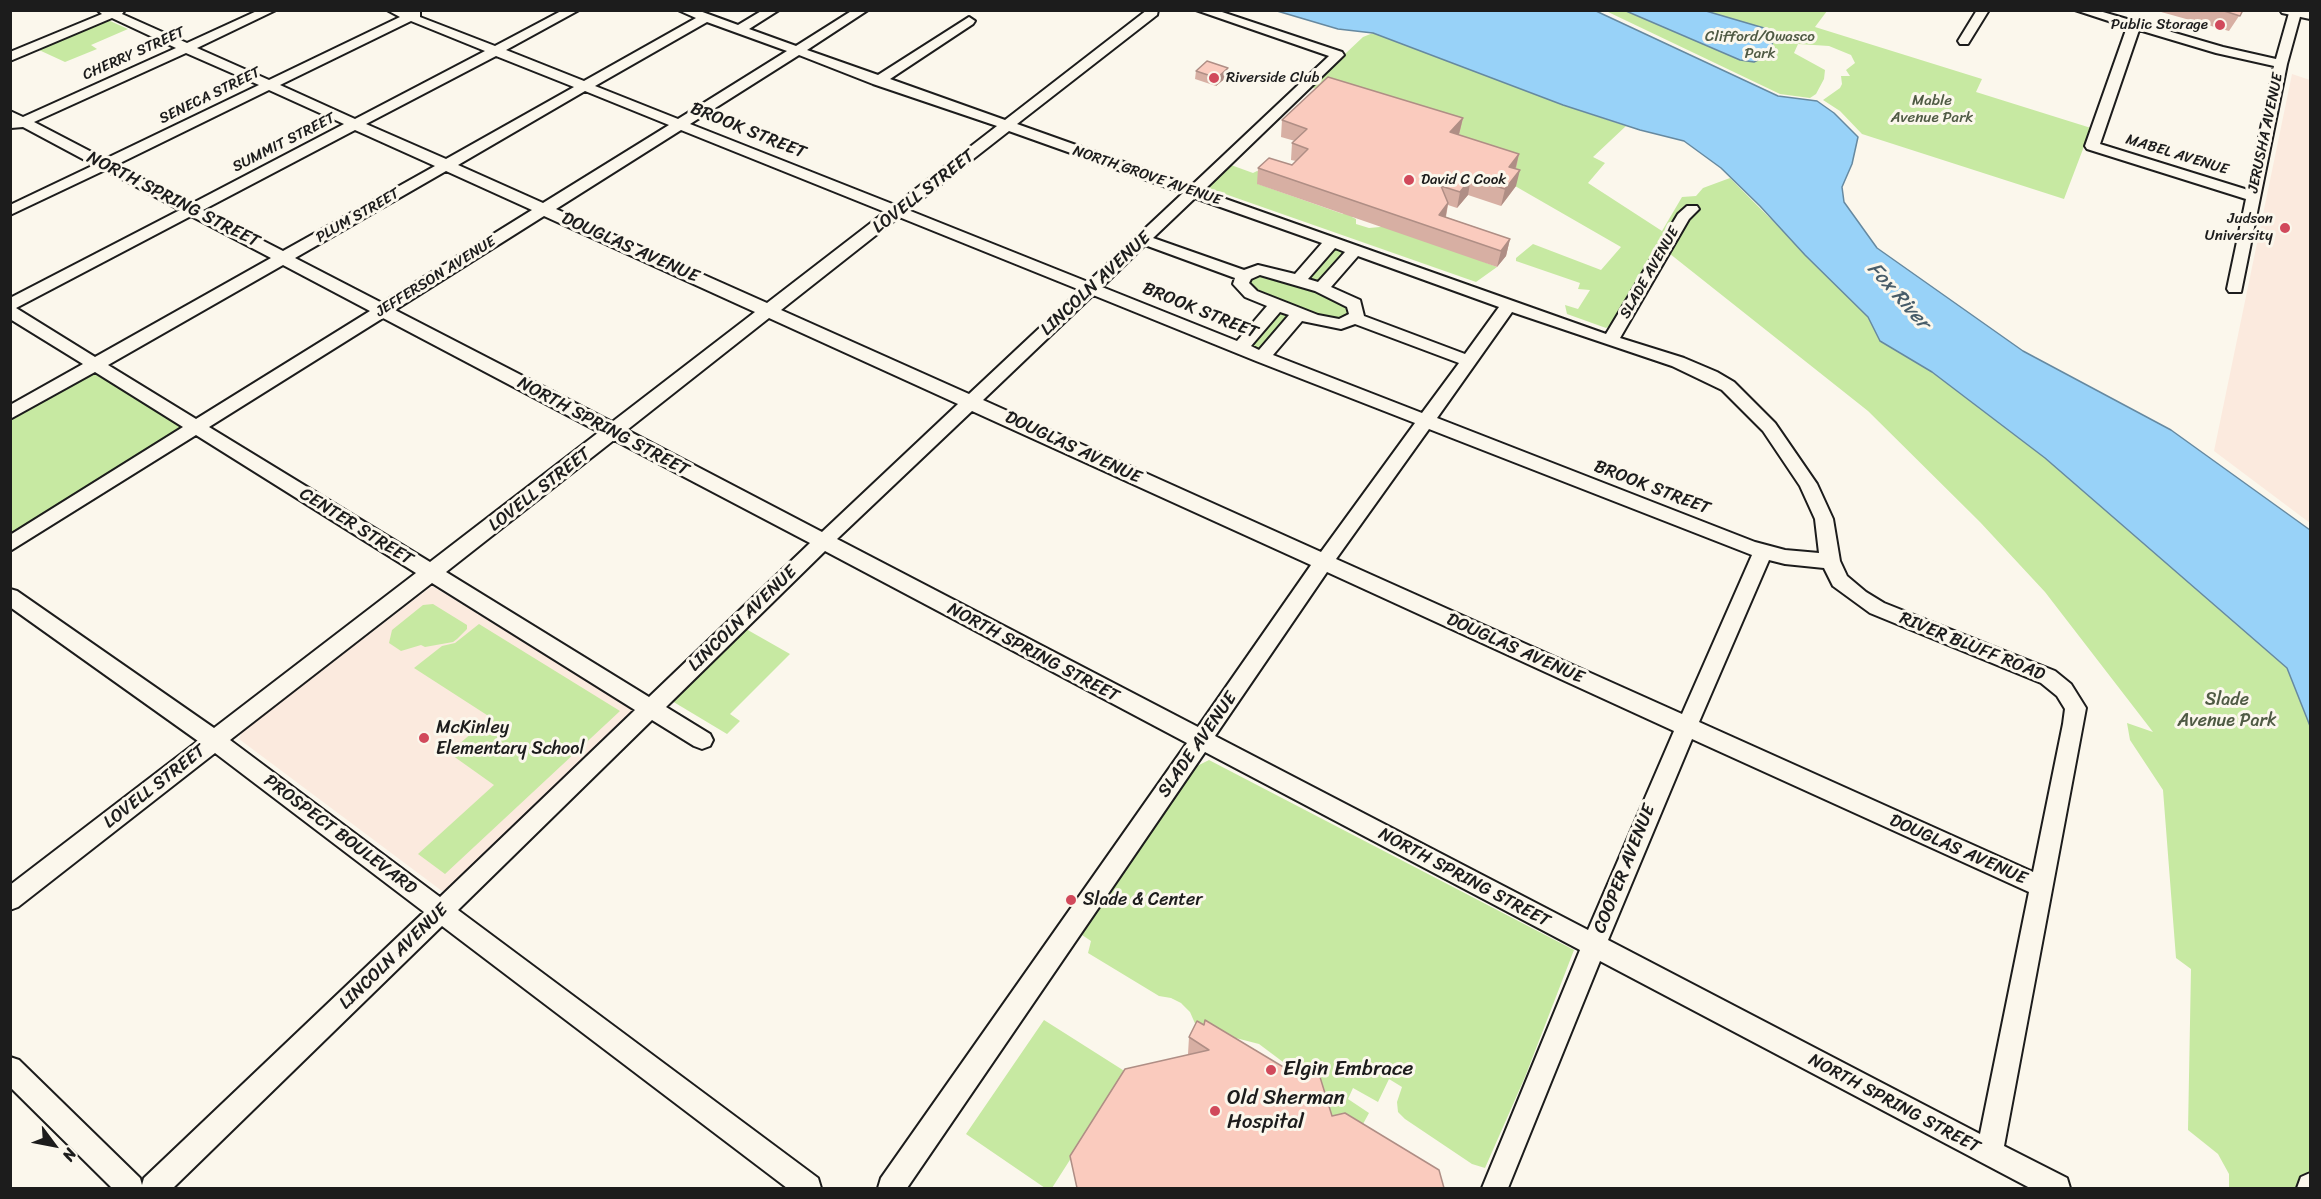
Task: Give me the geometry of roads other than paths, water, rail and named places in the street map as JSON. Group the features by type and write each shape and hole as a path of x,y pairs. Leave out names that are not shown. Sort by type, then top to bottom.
{"street":[{"name":"CHERRY STREET","path":"15,122 270,10"},
{"name":"BROOK STREET","path":"393,10 417,14 496,51 585,87 1262,357 1763,552 1785,558 1830,561"},
{"name":"SUMMIT STREET","path":"10,305 573,10"},
{"name":"NORTH GROVE AVENUE","path":"684,10 796,52 1610,341"},
{"path":"739,30 773,10"},
{"name":"JEFFERSON AVENUE","path":"10,544 862,10"},
{"name":"LINCOLN AVENUE","path":"154,1188 822,543 1338,55 1202,10"},
{"path":"1964,41 1983,10"},
{"path":"2081,10 2220,50 2281,64"},
{"name":"DOUGLAS AVENUE","path":"111,12 186,48 2042,887"},
{"path":"10,57 111,12"},
{"name":"LOVELL STREET","path":"10,899 1008,127 1153,12"},
{"name":"SENECA STREET","path":"10,211 417,14"},
{"name":"JERUSHA AVENUE","path":"2235,289 2281,64 2301,15"},
{"name":"PLUM STREET","path":"10,413 705,18"},
{"path":"878,81 969,21"},
{"name":"MABEL AVENUE","path":"2134,26 2092,146 2253,196"},
{"name":"NORTH SPRING STREET","path":"15,122 105,165 285,258 822,543 2057,1188"},
{"name":"SLADE AVENUE","path":"1610,341 1683,217 1692,209"},
{"path":"1143,240 1174,249 1244,276 1258,270 1299,279 1354,304 1357,314 1355,318 1346,323 1334,324 1299,314 1246,291 1241,284 1244,276"},
{"path":"1299,279 1332,242"},
{"path":"1322,288 1355,250"},
{"path":"1240,348 1277,305"},
{"name":"SLADE AVENUE","path":"891,1188 1324,562 1509,305"},
{"name":"CENTER STREET","path":"10,312 702,740"},
{"path":"1262,357 1299,314"},
{"path":"1355,318 1468,361"},
{"name":"RIVER BLUFF ROAD","path":"1610,341 1700,370 1728,386 1738,395 1769,427 1808,484 1824,519 1830,561 1840,581 1868,603 2048,677 2073,701 2076,708 2074,724 1989,1154"},
{"name":"COOPER AVENUE","path":"1495,1188 1685,726 1763,552"},
{"name":"PROSPECT BOULEVARD","path":"10,596 215,741 808,1188"},
{"path":"10,1069 130,1188"}],"water":[{"name":"Fox River","path":"1277,11 1596,11 1778,96 1817,101 1834,113 1858,137 1852,164 1842,187 1844,202 1877,248 2023,351 2171,430 2310,530 2310,726 2287,668 2045,458 1932,372 1880,341 1868,317 1805,255 1760,206 1721,168 1684,141 1640,130 1563,105 1373,33 1338,29"},
{"path":"1626,11 1706,11 1764,28 1774,35 1772,45 1762,58 1754,62 1740,60"}],"place":[{"name":"Public Storage","path":"2220,25"},
{"name":"Riverside Club","path":"1214,78"},
{"name":"David C Cook","path":"1409,180"},
{"name":"Judson University","path":"2285,228"},
{"name":"McKinley Elementary School","path":"424,738"},
{"name":"Slade & Center","path":"1071,900"},
{"name":"Elgin Embrace","path":"1271,1070"},
{"name":"Old Sherman Hospital","path":"1215,1111"}],"park label":[{"name":"Clifford/Owasco Park","path":"1760,46"},
{"name":"Mable Avenue Park","path":"1932,110"},
{"name":"Slade Avenue Park","path":"2227,710"}]}
